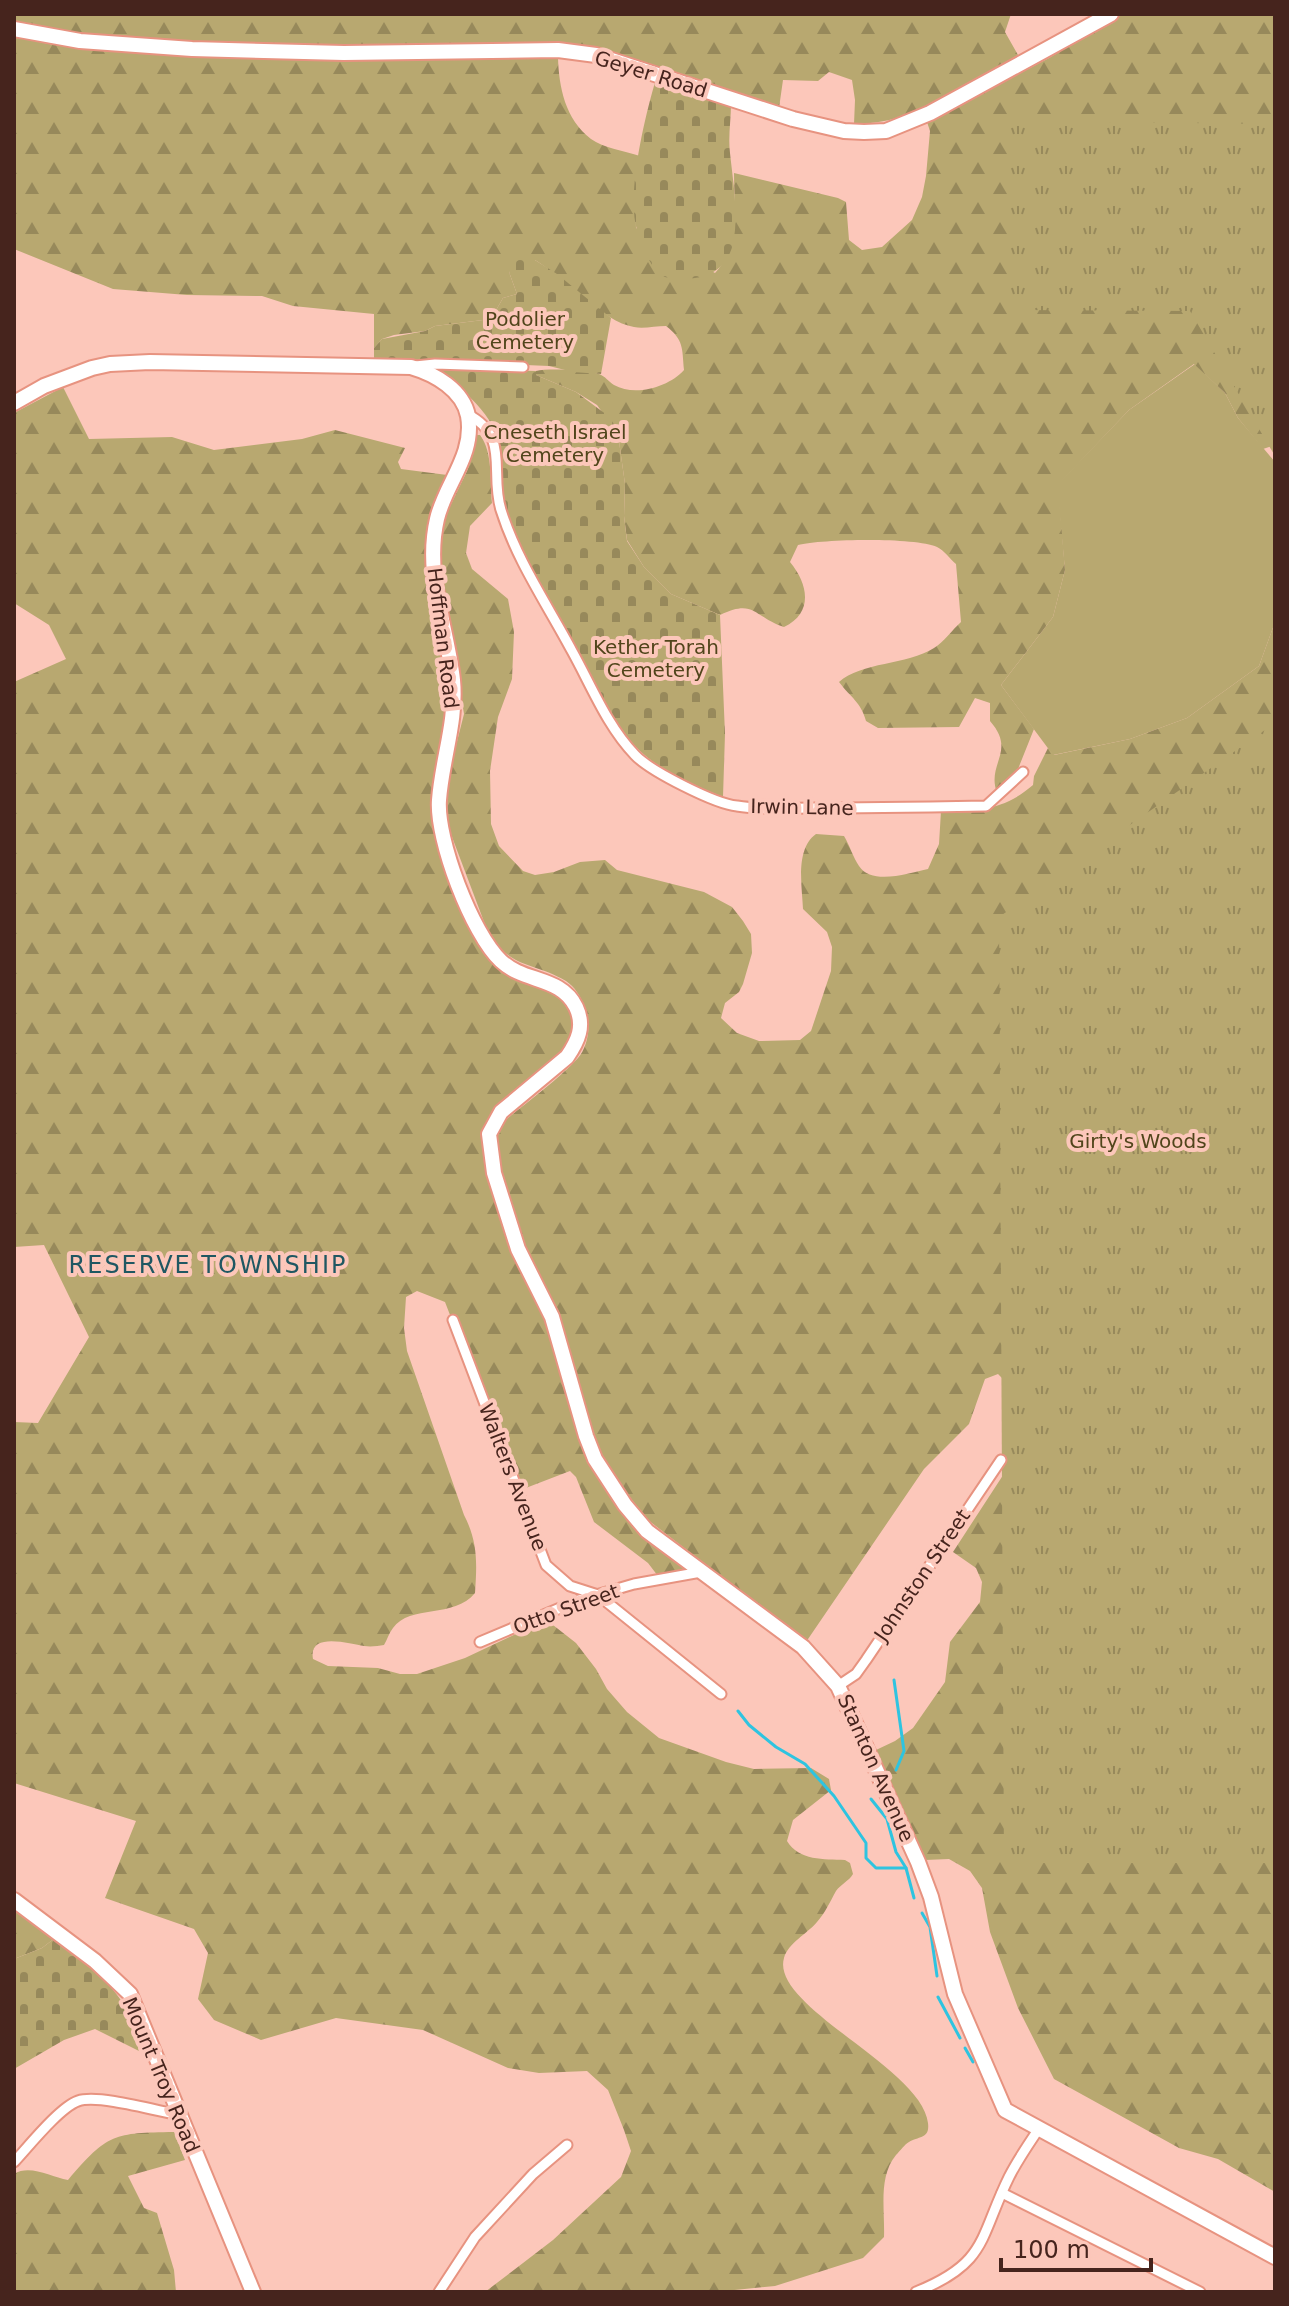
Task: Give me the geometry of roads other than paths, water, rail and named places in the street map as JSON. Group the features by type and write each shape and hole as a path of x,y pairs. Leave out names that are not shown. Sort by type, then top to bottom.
{"street":[{"name":"Geyer Road","path":"14,29 80,41 182,49 344,53 527,49 596,55 793,119 833,129 864,132 886,131 930,113 1111,14"},
{"path":"14,403 44,386 110,364 523,367"},
{"path":"411,367 440,379 461,401 467,414"},
{"name":"Irwin Lane","path":"467,414 490,431 496,444 497,497 526,572 611,722 634,754 653,770 734,806 883,808 986,806 1023,772"},
{"name":"Hoffman Road","path":"467,414 466,449 440,505 433,536 432,568 453,681 454,705 441,781 439,824 478,929 495,954 513,969 570,995 581,1023 580,1035 567,1057 501,1112 489,1134"},
{"name":"Stanton Avenue","path":"489,1134 490,1153 508,1222 552,1317 595,1459 625,1505 647,1531 803,1647 838,1686 918,1862 931,1897 955,1994 1000,2099 1012,2116 1275,2257"},
{"name":"Walters Avenue","path":"453,1320 546,1565 570,1586 598,1595 721,1694"},
{"name":"Johnston Street","path":"838,1686 856,1674 1001,1460"},
{"name":"Otto Street","path":"480,1642 579,1600 634,1584 701,1572"},
{"name":"Mount Troy Road","path":"14,1900 95,1961 130,1994 253,2292"},
{"path":"14,2162 52,2121 78,2101 107,2101 179,2115"},
{"path":"916,2292 966,2264 976,2253 1010,2174 1038,2130"},
{"path":"439,2292 475,2237 533,2174 567,2145"},
{"path":"1002,2193 1200,2292"}],"waterway":[{"path":"894,1680 904,1751 896,1770"},
{"path":"738,1711 749,1725 776,1747 805,1764 834,1796 866,1843 866,1858 876,1868 906,1868"},
{"path":"871,1799 887,1819 914,1898"},
{"path":"922,1913 930,1927 937,1976"},
{"path":"938,1997 960,2038"},
{"path":"965,2048 973,2062"}],"district":[{"name":"RESERVE TOWNSHIP","path":"208,1265"}],"park label":[{"name":"Podolier Cemetery","path":"525,330"},
{"name":"Cneseth Israel Cemetery","path":"555,444"},
{"name":"Kether Torah Cemetery","path":"656,658"},
{"name":"Girty's Woods","path":"1138,1141"}]}
